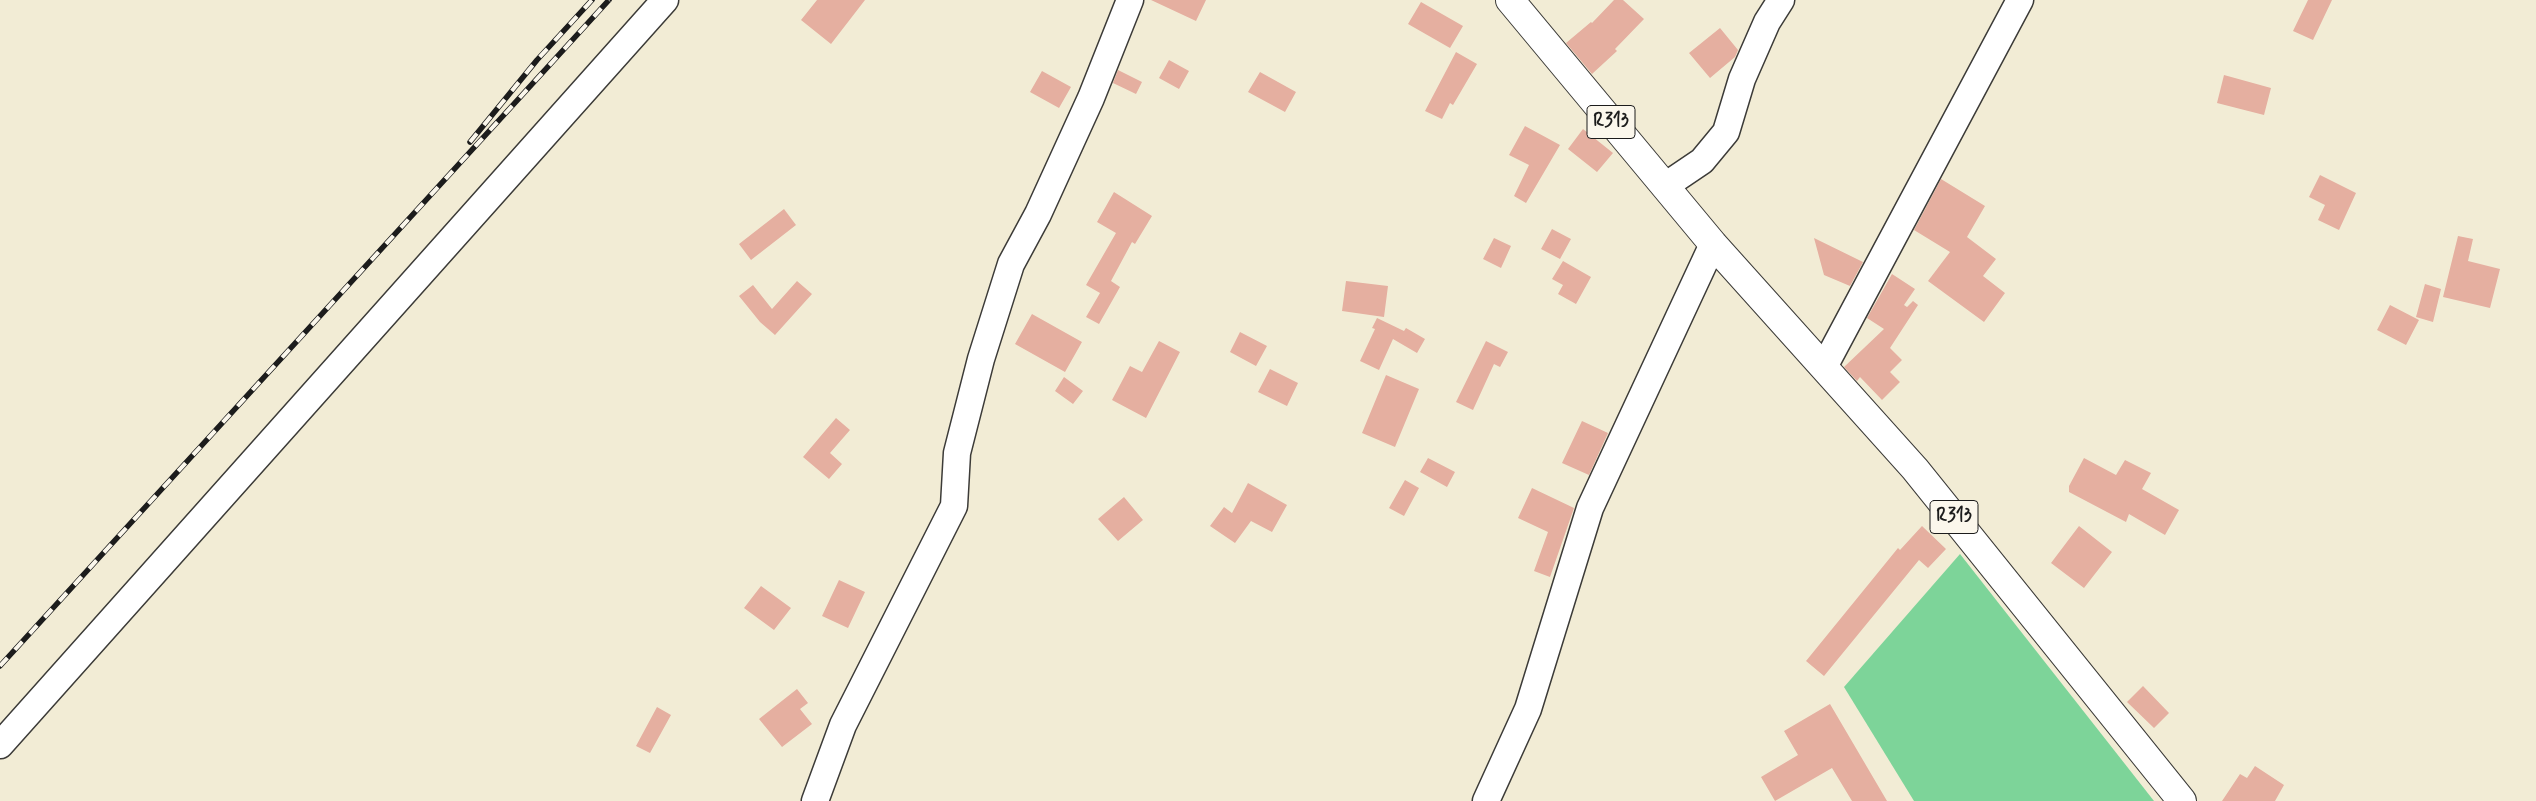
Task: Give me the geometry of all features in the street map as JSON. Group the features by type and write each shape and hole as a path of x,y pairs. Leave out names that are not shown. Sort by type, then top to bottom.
{"main road":[{"name":"R313","path":"1510,0 1713,244 1914,469 2182,801"}],"street":[{"path":"0,745 665,0"},
{"path":"815,801 843,725 954,506 957,453 981,359 1011,264 1038,214 1087,107 1130,0"},
{"path":"1665,186 1702,161 1726,132 1742,79 1767,22 1781,0"},
{"path":"1824,367 2020,0"},
{"path":"1486,801 1528,710 1590,508 1713,244"}],"green space":[{"path":"1960,554 2154,801 1914,801 1844,687"}],"building":[{"path":"817,0 865,0 831,44 801,20"},
{"path":"1151,0 1206,0 1196,21"},
{"path":"1614,0 1623,0 1644,19 1615,49 1617,51 1592,74 1566,43 1592,23"},
{"path":"2308,0 2332,0 2313,40 2293,31"},
{"path":"1421,2 1463,26 1450,48 1408,24"},
{"path":"1720,28 1738,50 1735,57 1710,78 1689,53"},
{"path":"1456,52 1477,64 1453,105 1450,103 1442,119 1425,111"},
{"path":"1169,60 1189,71 1179,89 1159,78"},
{"path":"1118,70 1142,82 1136,94 1113,83"},
{"path":"1042,71 1071,87 1059,108 1030,92"},
{"path":"1260,72 1296,92 1285,112 1248,92"},
{"path":"2224,75 2271,88 2264,115 2217,103"},
{"path":"1525,126 1560,145 1526,203 1514,196 1529,165 1509,155"},
{"path":"1583,129 1613,153 1597,172 1568,149"},
{"path":"2320,175 2356,193 2339,230 2318,220 2325,205 2309,197"},
{"path":"1941,179 1985,206 1967,237 1996,259 1983,276 2005,293 1984,322 1928,281 1950,252 1914,230"},
{"path":"1114,192 1152,216 1135,244 1132,242 1111,281 1120,287 1099,324 1086,317 1100,293 1086,285 1116,233 1097,222"},
{"path":"784,209 796,225 751,260 739,244"},
{"path":"1552,229 1571,239 1560,259 1541,249"},
{"path":"2458,236 2473,239 2468,261 2500,269 2490,308 2443,297"},
{"path":"1494,238 1511,246 1501,268 1483,259"},
{"path":"1814,238 1863,262 1850,286 1824,275"},
{"path":"1563,261 1591,277 1576,304 1558,294 1563,285 1552,279"},
{"path":"1892,274 1915,289 1904,305 1907,307 1913,301 1918,305 1890,348 1902,360 1890,372 1900,382 1882,400 1860,377 1857,381 1844,367 1884,329 1867,318"},
{"path":"797,281 812,294 775,335 760,322 739,296 753,285 772,309"},
{"path":"1346,281 1388,286 1384,317 1342,311"},
{"path":"2425,284 2441,289 2433,322 2416,317"},
{"path":"2390,305 2419,320 2406,345 2377,330"},
{"path":"1032,314 1082,342 1065,372 1015,344"},
{"path":"1377,318 1404,331 1406,328 1425,339 1417,353 1393,339 1379,370 1360,361 1375,329 1372,328"},
{"path":"1240,332 1267,346 1256,366 1230,352"},
{"path":"1159,341 1180,352 1146,418 1112,400 1130,366 1142,372"},
{"path":"1486,341 1508,352 1500,367 1494,364 1473,410 1456,402"},
{"path":"1270,369 1298,383 1287,406 1258,392"},
{"path":"1386,375 1419,389 1395,447 1362,433"},
{"path":"1064,377 1083,391 1073,404 1055,391"},
{"path":"836,418 850,430 830,453 842,464 829,479 803,457"},
{"path":"1582,421 1608,433 1589,475 1562,463"},
{"path":"1428,458 1455,472 1447,487 1420,472"},
{"path":"2084,458 2116,475 2125,460 2151,473 2142,489 2179,510 2165,535 2129,514 2126,522 2069,492 2069,486"},
{"path":"1405,480 1419,488 1404,516 1389,508"},
{"path":"1248,483 1287,505 1272,532 1251,521 1235,543 1210,526 1224,507 1232,513"},
{"path":"1532,488 1574,508 1550,577 1534,571 1548,532 1518,518"},
{"path":"1124,497 1143,520 1118,541 1098,519"},
{"path":"1922,526 1946,549 1928,568 1919,560 1824,676 1806,661 1898,548 1900,550"},
{"path":"2079,526 2112,552 2084,588 2051,563"},
{"path":"839,580 865,592 848,628 822,616"},
{"path":"761,586 791,608 774,630 744,608"},
{"path":"2143,686 2169,713 2154,728 2127,702"},
{"path":"797,689 808,703 800,709 812,724 782,747 759,719"},
{"path":"1830,704 1887,801 1852,801 1832,768 1775,801 1761,777 1798,755 1784,731"},
{"path":"657,707 671,715 650,753 636,746"},
{"path":"2255,766 2284,785 2275,801 2222,801 2240,774 2247,778"}],"railway":[{"path":"470,142 537,60 592,0"},
{"path":"0,666 609,0"}]}
